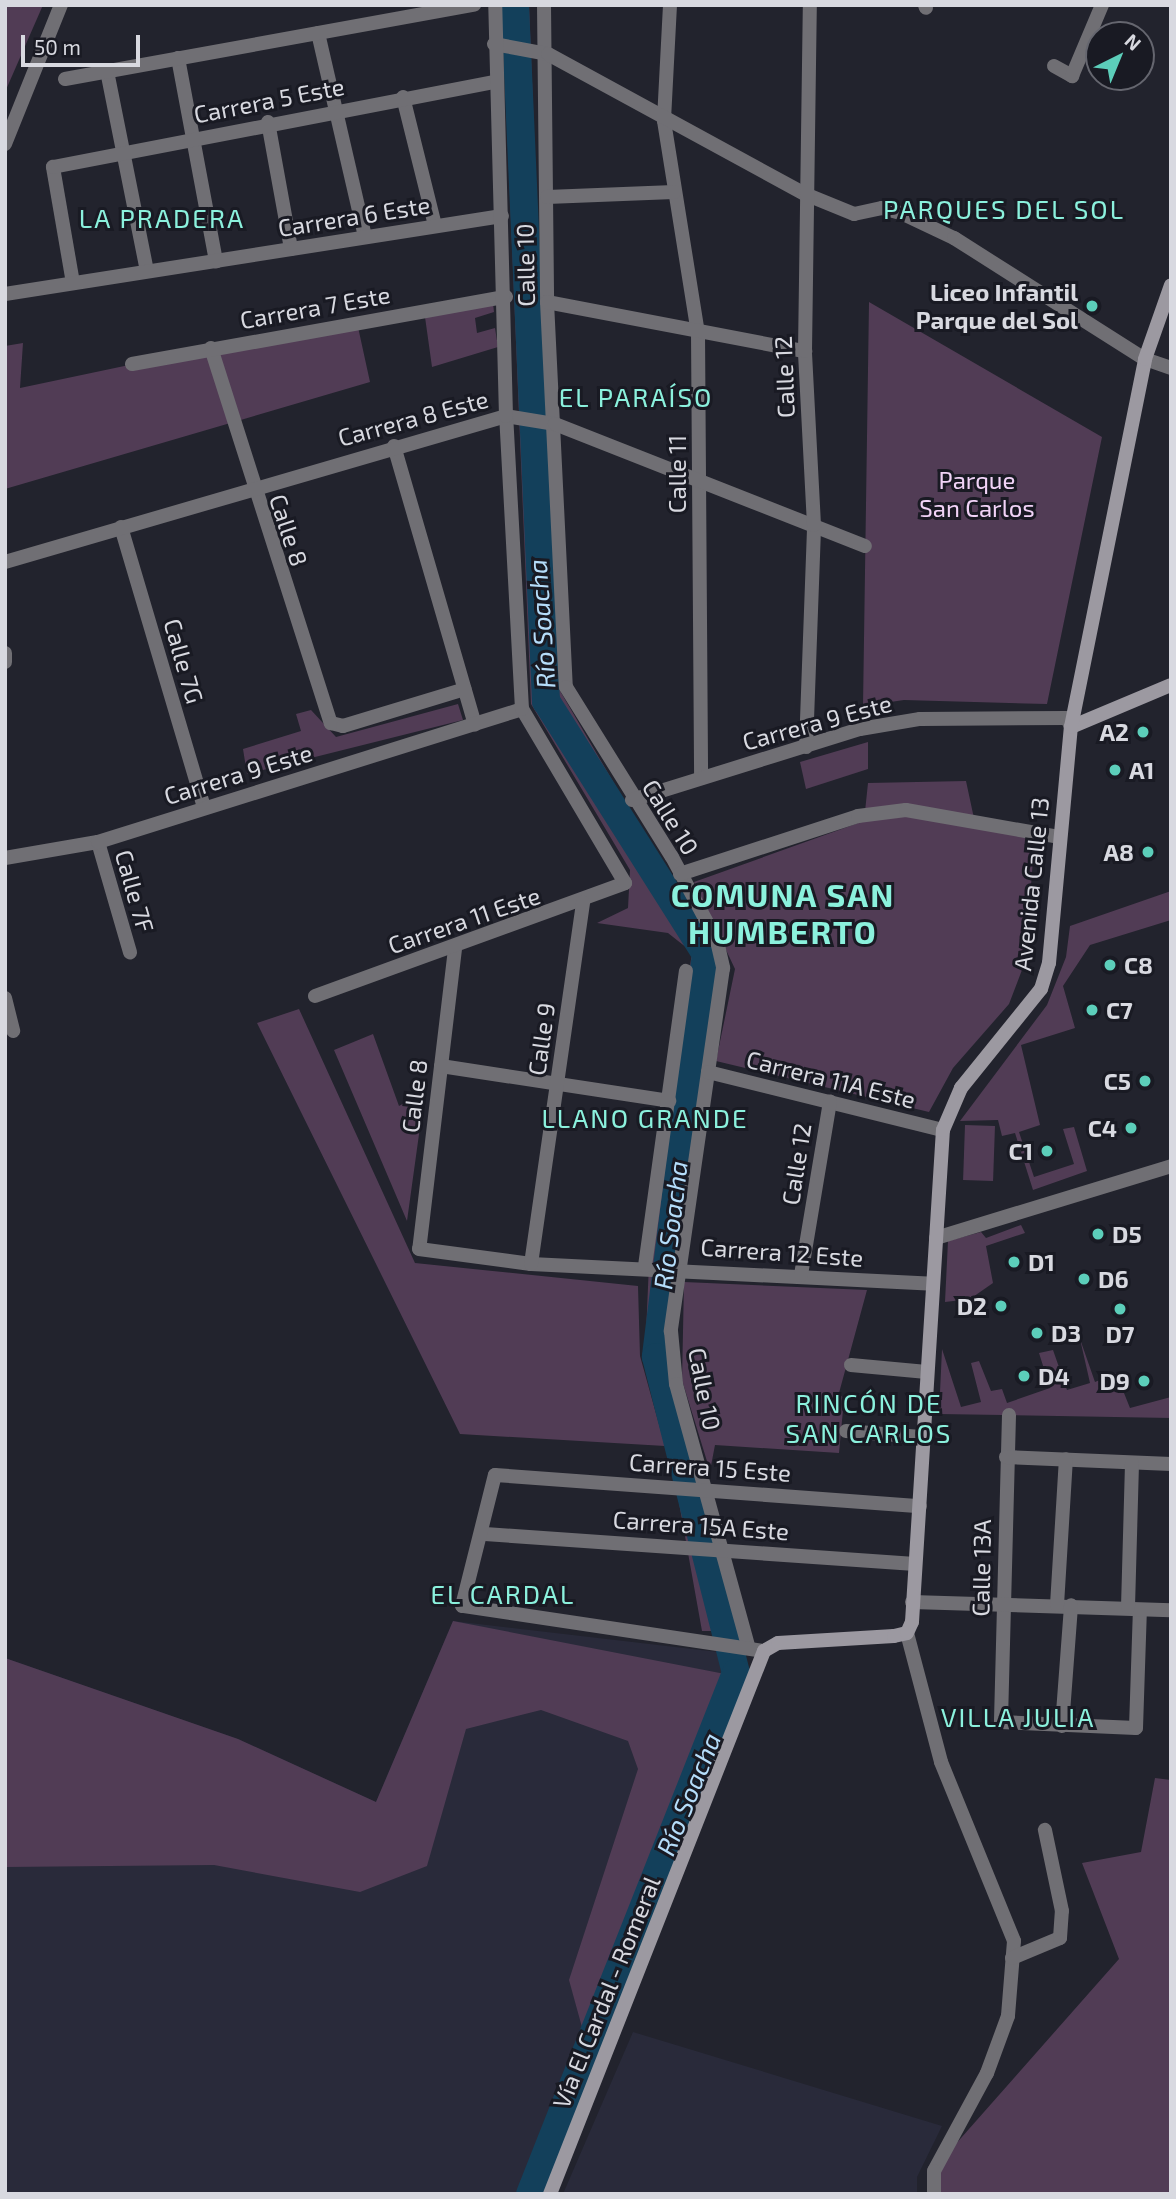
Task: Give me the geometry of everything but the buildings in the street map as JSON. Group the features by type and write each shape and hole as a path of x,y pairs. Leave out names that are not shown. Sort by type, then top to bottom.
{"main road":[{"name":"Avenida Calle 13","path":"907,1633 920,1506 921,1437 928,1372 943,1130 961,1088 1041,989 1054,928 1059,837 1071,727 1144,359 1171,285"},
{"path":"1071,727 1171,685"},
{"path":"764,1651 778,1643 907,1633"},
{"name":"Vía El Cardal - Romeral","path":"550,2194 764,1651"}],"street":[{"path":"5,144 61,5"},
{"path":"65,79 474,5"},
{"name":"Calle 10","path":"495,5 494,44 506,297 506,416 522,709 625,883"},
{"name":"Calle 10","path":"544,5 548,54 547,302 566,687 632,800 680,874 717,941 723,968 676,1268 671,1331 676,1384 716,1549 743,1646"},
{"name":"Calle 11","path":"670,5 664,121 698,333 701,778"},
{"name":"Calle 12","path":"806,747 814,525 805,351 805,194 810,5"},
{"path":"1054,66 1072,76 1102,5"},
{"path":"318,33 365,237"},
{"path":"494,44 548,54 664,121 805,194 854,214 882,208 954,239 1144,359 1171,368"},
{"path":"178,58 216,261"},
{"path":"107,71 147,271"},
{"name":"Carrera 5 Este","path":"73,283 53,167 268,122 496,82"},
{"path":"403,97 435,225"},
{"path":"268,122 291,249"},
{"path":"547,197 674,192"},
{"name":"Carrera 6 Este","path":"5,294 502,216"},
{"name":"Carrera 7 Este","path":"132,364 506,297"},
{"path":"547,302 698,333 805,351"},
{"name":"Calle 8","path":"211,348 251,488 331,723 343,726 464,689"},
{"name":"Carrera 8 Este","path":"5,562 394,446 506,416 555,424 699,484 865,546"},
{"path":"394,446 475,724"},
{"name":"Calle 7G","path":"121,527 204,808"},
{"path":"5,653 5,662"},
{"name":"Carrera 9 Este","path":"5,858 97,842 522,709"},
{"name":"Carrera 9 Este","path":"632,800 860,729 967,716 1067,718 1071,727"},
{"path":"680,874 858,816 906,810 1059,837"},
{"name":"Calle 7F","path":"97,842 130,952"},
{"name":"Carrera 11 Este","path":"315,996 583,903 625,883"},
{"name":"Calle 9","path":"531,1264 583,903"},
{"name":"Calle 8","path":"419,1249 455,949"},
{"path":"649,1266 686,971"},
{"path":"5,998 13,1031"},
{"path":"441,1066 669,1101"},
{"name":"Carrera 11A Este","path":"708,1072 943,1130"},
{"name":"Calle 12","path":"801,1275 830,1101"},
{"path":"936,1238 1171,1166"},
{"name":"Carrera 12 Este","path":"419,1249 531,1264 649,1266 933,1284"},
{"path":"851,1365 928,1372"},
{"name":"Calle 13A","path":"1009,1415 1001,1722 1062,1726"},
{"path":"846,1431 921,1437"},
{"path":"1006,1457 1171,1464"},
{"path":"1066,1459 1062,1726 1136,1728 1132,1463"},
{"name":"Carrera 15 Este","path":"485,1534 495,1475 920,1506"},
{"path":"485,1534 462,1606 764,1651"},
{"name":"Carrera 15A Este","path":"485,1534 915,1564"},
{"path":"912,1602 1171,1610"},
{"path":"907,1633 941,1762 1014,1941 1008,2016 987,2073 934,2171 934,2194"},
{"path":"1012,1958 1060,1938 1062,1910 1045,1830"}],"shaded area":[{"path":"453,1621 718,1652 725,1674 530,2194 5,2194 5,1658 238,1739 376,1802"},
{"path":"633,2032 942,2126 917,2177 917,2194 563,2194"}],"green space":[{"path":"5,5 43,5 5,92"},
{"path":"502,5 529,5 556,684 705,939 713,968 671,1268 667,1358 712,1558 736,1631 702,1631 669,1447 645,1357 649,1264 692,952 668,933 597,923 628,908 630,870 531,704"},
{"name":"Parque San Carlos","path":"869,302 1102,437 1047,704 904,700 863,706"},
{"path":"493,303 494,312 475,318 477,333 495,328 498,347 432,367 425,317"},
{"path":"358,327 370,382 5,489 5,346 23,343 20,388 300,329"},
{"path":"458,704 463,720 247,774 243,749 301,731 296,714 311,710 336,737"},
{"path":"868,742 868,769 806,789 800,762"},
{"path":"966,781 975,823 1035,834 1025,962 1009,1004 953,1068 929,1112 716,1061 735,969 694,882 864,821 868,783"},
{"path":"1171,891 1171,920 1090,945 1063,986 1075,1028 1021,1045 1040,1125 1019,1132 1034,1177 1074,1164 1063,1129 1074,1127 1087,1171 1033,1190 1015,1133 1002,1136 998,1120 960,1121 1047,1005 1066,957 1070,926"},
{"path":"299,1009 415,1263 638,1286 640,1356 665,1446 460,1434 257,1023"},
{"path":"373,1034 399,1106 425,1091 407,1221 334,1050"},
{"path":"965,1125 995,1126 993,1181 963,1180"},
{"path":"1021,1225 1025,1233 986,1246 993,1283 970,1299 945,1302 948,1241 981,1232 986,1238"},
{"path":"684,1282 867,1290 839,1393 844,1399 839,1453 715,1445 710,1471 682,1380"},
{"path":"1080,1339 1095,1382 1116,1373 1130,1408 1171,1397 1171,1418 939,1414 942,1349 961,1407 981,1402 971,1363 979,1361 991,1391 1002,1389 1007,1403 1050,1388 1039,1353 1053,1350 1067,1390 1090,1383"},
{"path":"453,1621 725,1674 588,2049 569,1980 638,1769 628,1741 541,1710 466,1729 427,1866 360,1892 214,1865 5,1867 5,1658 238,1739 376,1802"},
{"path":"1155,1778 1171,1780 1171,2194 931,2194 931,2172 1119,1959 1082,1863 1141,1852"}],"waterway":[{"name":"Río Soacha","path":"515,5 546,701 706,954 656,1357 736,1673 530,2194"}],"place":[{"name":"Liceo Infantil Parque del Sol","path":"1092,306"},
{"name":"A2","path":"1143,732"},
{"name":"A1","path":"1115,770"},
{"name":"A8","path":"1148,852"},
{"name":"C8","path":"1110,965"},
{"name":"C7","path":"1092,1010"},
{"name":"C5","path":"1145,1081"},
{"name":"C4","path":"1131,1128"},
{"name":"C1","path":"1047,1151"},
{"name":"D5","path":"1098,1234"},
{"name":"D1","path":"1014,1262"},
{"name":"D6","path":"1084,1279"},
{"name":"D2","path":"1001,1306"},
{"name":"D7","path":"1120,1309"},
{"name":"D3","path":"1037,1333"},
{"name":"D4","path":"1024,1376"},
{"name":"D9","path":"1144,1381"}],"district":[{"name":"PARQUES DEL SOL","path":"1004,209"},
{"name":"LA PRADERA","path":"162,218"},
{"name":"EL PARAÍSO","path":"636,397"},
{"name":"COMUNA SAN HUMBERTO","path":"783,914"},
{"name":"LLANO GRANDE","path":"645,1118"},
{"name":"RINCÓN DE SAN CARLOS","path":"869,1418"},
{"name":"EL CARDAL","path":"503,1594"},
{"name":"VILLA JULIA","path":"1018,1717"}]}
